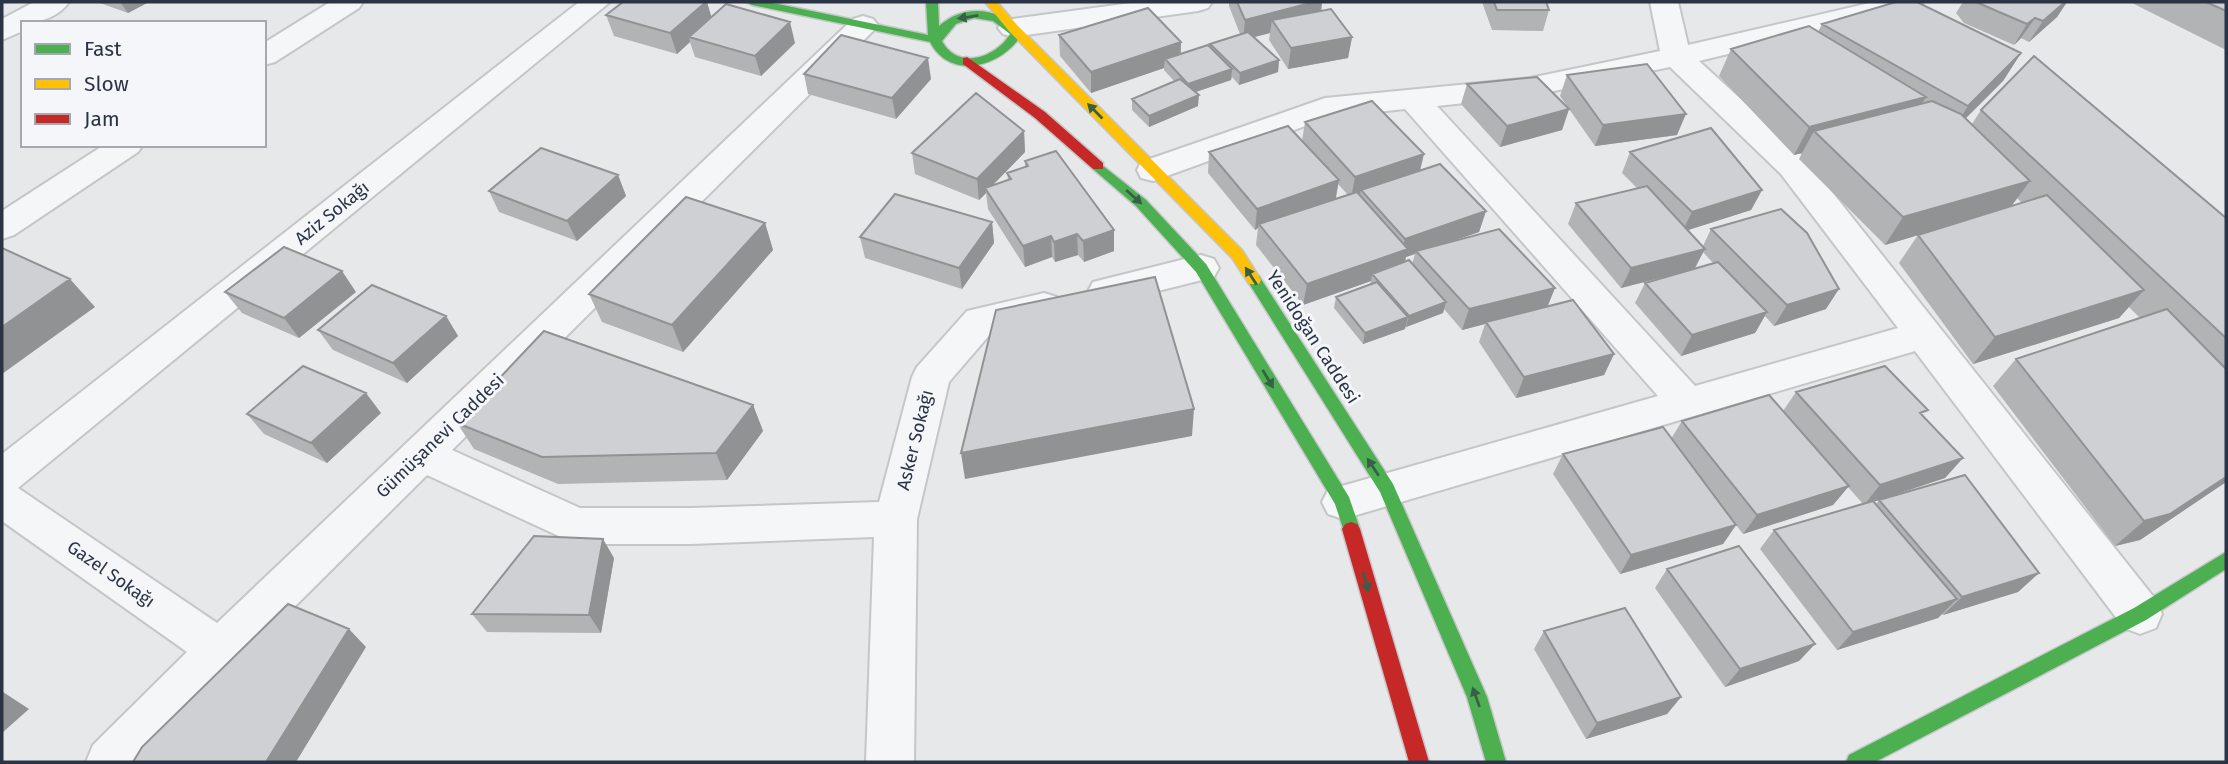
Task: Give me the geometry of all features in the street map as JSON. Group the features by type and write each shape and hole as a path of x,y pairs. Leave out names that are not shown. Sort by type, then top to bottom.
{"street":[{"path":"2,31 55,2"},
{"path":"266,55 348,2"},
{"name":"Aziz Sokağı","path":"2,477 596,2"},
{"path":"752,2 936,40"},
{"path":"932,2 936,40 945,54 967,61 1040,115 1141,202 1201,268 1343,502 1419,762"},
{"name":"Yenidoğan Caddesi","path":"991,2 1013,28 1237,254 1387,489 1477,697 1496,762"},
{"path":"936,40 943,26 952,20 975,15 998,17 1013,28 1198,2"},
{"path":"1664,2 1676,56 1793,166 2140,614"},
{"path":"1153,170 1325,108 1530,88 1909,2"},
{"name":"Gümüşanevi Caddesi","path":"110,762 220,650 863,25"},
{"path":"967,61 989,59 1006,51 1015,40 1013,28"},
{"path":"1413,99 1687,403"},
{"path":"2,227 124,147"},
{"name":"Asker Sokağı","path":"890,762 896,519 931,377 981,321 1201,268"},
{"path":"1343,502 1924,335"},
{"path":"421,454 576,526 691,526 896,519"},
{"name":"Gazel Sokağı","path":"2,499 220,650"},
{"path":"1856,762 2140,614 2226,560"}],"building":[{"path":"623,2 706,2 670,33 606,15"},
{"path":"1237,2 1314,2 1245,20"},
{"path":"1494,2 1546,2 1549,10 1497,10"},
{"path":"1896,2 1917,2 2021,53 1968,106 1822,24"},
{"path":"1976,2 2065,2 2043,21 2035,18 2027,24"},
{"path":"2206,2 2226,2 2226,11"},
{"path":"726,4 790,22 755,56 689,37"},
{"path":"1148,8 1181,42 1091,72 1059,35"},
{"path":"1331,9 1352,37 1291,48 1272,20"},
{"path":"1809,26 1926,97 1809,127 1731,49"},
{"path":"1248,32 1279,60 1240,73 1210,44"},
{"path":"841,35 928,58 892,98 804,74"},
{"path":"1208,45 1232,69 1188,84 1165,59"},
{"path":"2034,56 2226,218 2226,338 1981,110"},
{"path":"1647,64 1686,114 1603,125 1567,75"},
{"path":"1537,77 1569,109 1507,126 1467,84"},
{"path":"1180,79 1199,95 1149,116 1132,99"},
{"path":"976,93 1024,131 977,179 912,153"},
{"path":"1372,101 1424,154 1355,177 1305,122"},
{"path":"1932,101 1961,114 2030,181 1903,217 1814,131"},
{"path":"1288,126 1339,180 1257,209 1209,152"},
{"path":"1711,128 1762,190 1692,212 1630,152"},
{"path":"541,148 618,175 567,221 489,191"},
{"path":"1056,151 1114,230 1083,241 1077,234 1054,242 1051,236 1023,246 985,188 1011,179 1007,173 1028,166 1025,161"},
{"path":"1440,164 1486,211 1405,239 1361,190"},
{"path":"1647,186 1705,249 1631,268 1576,203"},
{"path":"1357,192 1408,249 1307,284 1259,224"},
{"path":"895,194 992,222 959,268 860,237"},
{"path":"2047,195 2144,290 1995,337 1918,235"},
{"path":"686,197 765,223 672,325 589,294"},
{"path":"1781,209 1807,233 1839,289 1787,305 1711,229"},
{"path":"1499,229 1555,288 1469,309 1416,251"},
{"path":"284,247 342,271 284,318 225,292"},
{"path":"2,248 70,279 2,327"},
{"path":"1409,260 1446,302 1409,316 1372,274"},
{"path":"1718,262 1767,312 1692,335 1645,283"},
{"path":"1155,277 1194,409 961,453 996,310"},
{"path":"1377,282 1408,317 1365,333 1336,297"},
{"path":"372,285 446,316 393,363 318,330"},
{"path":"1573,300 1614,354 1524,377 1486,322"},
{"path":"2167,309 2226,369 2226,477 2170,514 2144,521 2016,359"},
{"path":"544,331 753,405 716,453 542,457 457,423"},
{"path":"303,366 366,393 311,443 247,414"},
{"path":"1885,366 1928,410 1920,413 1963,458 1880,485 1796,392"},
{"path":"1769,395 1849,486 1757,515 1682,421"},
{"path":"1663,427 1736,525 1631,555 1563,454"},
{"path":"1965,475 2039,573 1962,597 1879,500"},
{"path":"1873,501 1957,599 1853,632 1774,530"},
{"path":"534,536 603,539 589,615 472,614"},
{"path":"1739,546 1815,644 1740,669 1667,569"},
{"path":"288,604 349,629 266,762 133,762 142,747"},
{"path":"1625,608 1681,697 1597,723 1544,631"}],"traffic: fast":[{"path":"752,2 936,40"},
{"path":"932,2 933,30 936,41 938,46 946,55 956,60 968,62 991,58 1002,52 1016,34 997,18 974,14 952,21 936,40"},
{"path":"1098,166 1141,203 1201,268 1343,502 1351,529"},
{"path":"1254,280 1387,489 1477,697 1496,762"},
{"path":"1856,762 2140,614 2226,560"}],"traffic: slow":[{"path":"991,2 1013,28 1237,254 1254,280"}],"traffic: jam":[{"path":"967,61 1040,115 1098,166"},
{"path":"1351,529 1419,762"}]}
